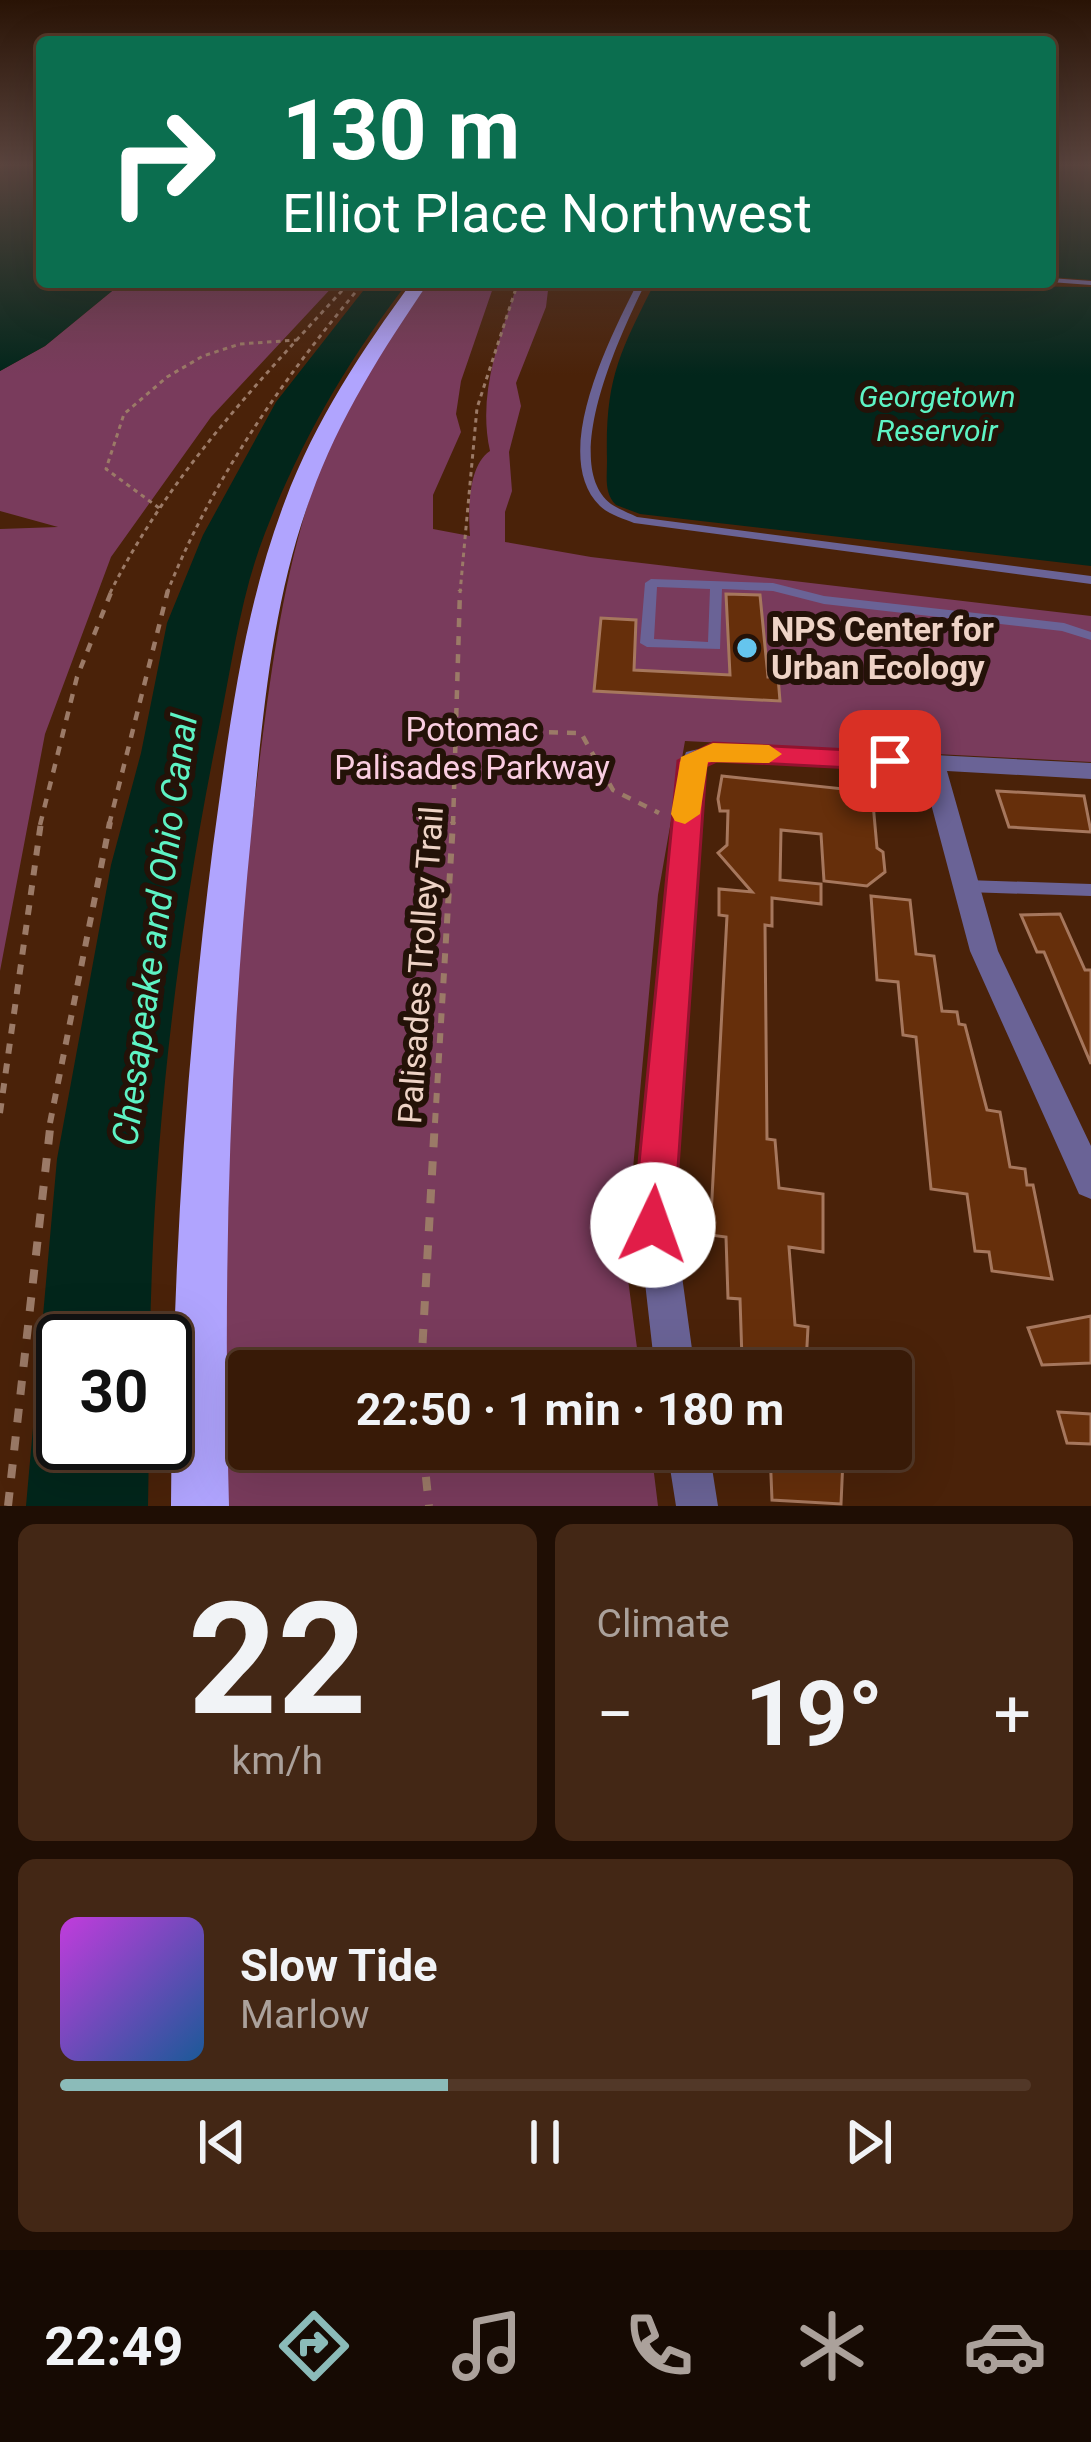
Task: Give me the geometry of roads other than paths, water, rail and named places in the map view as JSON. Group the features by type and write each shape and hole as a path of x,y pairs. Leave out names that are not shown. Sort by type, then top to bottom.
{"highway":[{"path":"200,1506 198,1313 205,1111 225,891 251,699 277,568 299,496 356,373 417,288"}],"street":[{"path":"672,1350 654,1203 685,820 695,757 713,752 1091,771"},
{"path":"932,763 984,951 1091,1183"},
{"path":"691,1470 697,1506"}],"lane":[{"path":"1056,280 1091,283"},
{"path":"639,288 606,352 592,395 589,479 591,495 603,508 634,520 1091,580"},
{"path":"716,586 715,646 647,643 651,583 773,587 824,600 1064,627 1091,636"},
{"path":"966,886 1091,890"}],"water":[{"path":"0,234 36,234 36,288 116,288 45,346 0,371"},
{"path":"1056,234 1091,234 1091,280 1056,277"},
{"name":"Georgetown Reservoir","path":"1091,287 1091,566 640,514 616,505 607,479 607,433 612,387 623,349 652,288"},
{"name":"Chesapeake and Ohio Canal","path":"365,288 404,288 365,341 310,433 279,499 250,580 204,803 170,1032 151,1314 43,1314 57,1159 111,865 141,753 167,623 203,535 276,402"},
{"path":"36,1394 36,1470 149,1470 148,1506 26,1506"}],"place":[{"name":"NPS Center for Urban Ecology","path":"747,648"}],"park label":[{"name":"Potomac Palisades Parkway","path":"472,748"}]}
